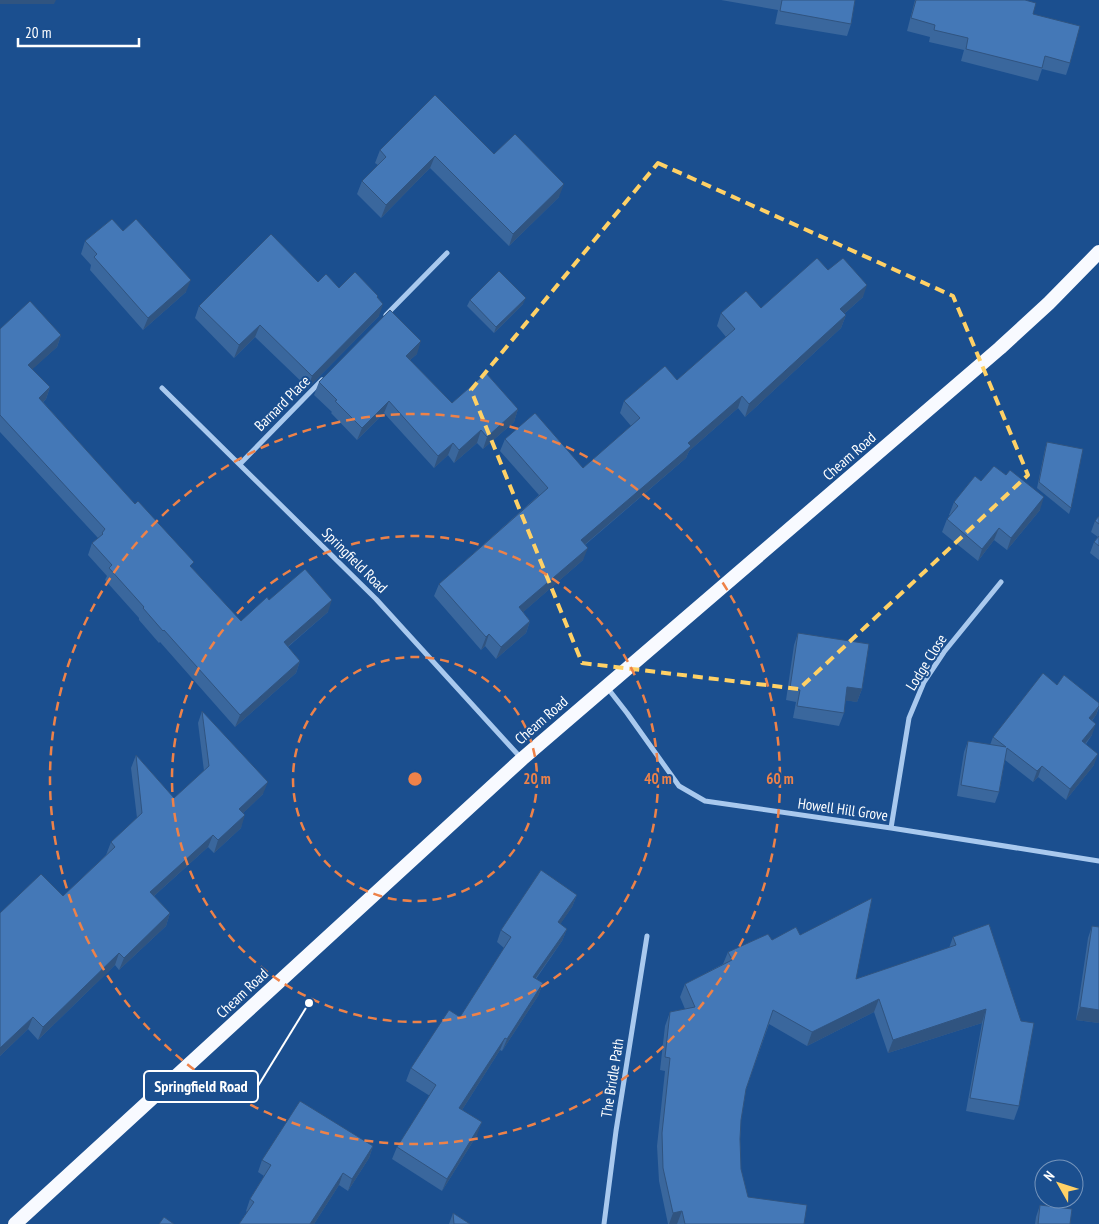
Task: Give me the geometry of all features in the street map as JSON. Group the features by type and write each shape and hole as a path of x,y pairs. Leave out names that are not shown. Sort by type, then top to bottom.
{"highway":[{"name":"Cheam Road","path":"15,1224 522,759 1000,348 1049,303 1099,252"}],"street":[{"path":"385,316 447,253"},
{"name":"Barnard Place","path":"240,464 329,372"},
{"name":"Springfield Road","path":"162,388 376,599 522,759"},
{"name":"Lodge Close","path":"891,828 909,718 924,682 944,652 1001,582"},
{"name":"Howell Hill Grove","path":"606,686 679,786 705,801 1099,861"},
{"name":"The Bridle Path","path":"604,1224 616,1131 647,936"}],"highlighted area":[{"path":"658,163 953,296 1028,475 799,689 582,663 471,390"}],"building":[{"path":"782,0 855,0 851,24 780,11"},
{"path":"916,0 1025,0 1036,3 1033,14 1080,26 1070,63 1045,56 1042,68 966,49 968,38 934,30 935,25 911,18"},
{"path":"435,95 494,154 515,134 564,184 513,234 435,156 386,205 362,181 386,157 380,150"},
{"path":"112,219 123,231 136,219 191,280 148,318 94,257 97,254 85,241"},
{"path":"271,234 318,282 326,274 339,288 355,272 378,296 383,304 312,376 260,325 239,345 199,306"},
{"path":"817,258 828,270 843,258 867,285 840,309 846,315 749,404 742,396 688,443 691,446 581,540 588,548 519,607 530,621 501,647 489,634 486,637 439,584 548,488 505,439 535,413 583,468 640,418 624,401 665,366 677,380 735,329 721,313 746,291 761,308"},
{"path":"499,271 526,298 496,327 470,300"},
{"path":"30,301 61,335 28,365 50,387 39,398 135,504 138,501 194,562 190,566 241,621 267,597 269,600 305,569 332,600 284,642 300,661 240,715 163,631 109,568 112,565 92,543 103,534 105,529 0,415 0,329"},
{"path":"390,310 421,341 406,356 452,403 486,373 518,409 487,437 481,430 459,450 453,443 438,456 389,401 362,428 319,382"},
{"path":"1047,442 1083,449 1071,508 1039,482"},
{"path":"994,466 1006,475 1010,470 1044,497 1011,538 999,528 982,549 947,519 958,506 954,502 975,476 981,481"},
{"path":"1099,516 1099,524 1095,521"},
{"path":"1099,536 1099,546 1094,542"},
{"path":"798,633 869,644 862,689 847,687 844,713 797,706 800,690 790,688"},
{"path":"1043,673 1057,685 1064,675 1099,703 1099,706 1089,718 1096,724 1082,741 1098,754 1070,789 1042,766 1037,771 1007,748 999,792 961,785 968,741 1006,747 993,737"},
{"path":"202,711 268,782 239,809 245,815 218,840 213,835 150,892 170,913 124,958 119,953 43,1027 33,1017 0,1048 0,913 41,874 63,896 115,847 111,842 142,813 136,755 174,798 209,766"},
{"path":"541,870 577,895 558,922 567,929 533,977 543,983 459,1108 482,1122 447,1179 397,1147 436,1085 411,1068 449,1010 460,1017 511,937 501,930"},
{"path":"872,898 856,979 956,945 953,937 989,924 1021,1021 1034,1023 1019,1106 970,1098 986,1009 893,1040 879,999 812,1032 773,1010 746,1089 741,1120 741,1169 748,1197 807,1205 804,1224 685,1224 682,1211 673,1213 663,1168 662,1133 670,1058 665,1057 670,1012 695,1007 685,984 732,960 728,952 768,934 772,940 796,927 800,935"},
{"path":"1092,926 1099,927 1099,1010 1080,1007"},
{"path":"300,1101 373,1146 352,1179 343,1173 310,1224 239,1224 254,1202 250,1199 271,1165 262,1160"},
{"path":"1040,1209 1072,1209 1070,1224 1038,1224"},
{"path":"453,1213 470,1224 454,1224"},
{"path":"164,1217 174,1224 159,1224"}],"place":[{"name":"Springfield Road","path":"309,1003"}]}
